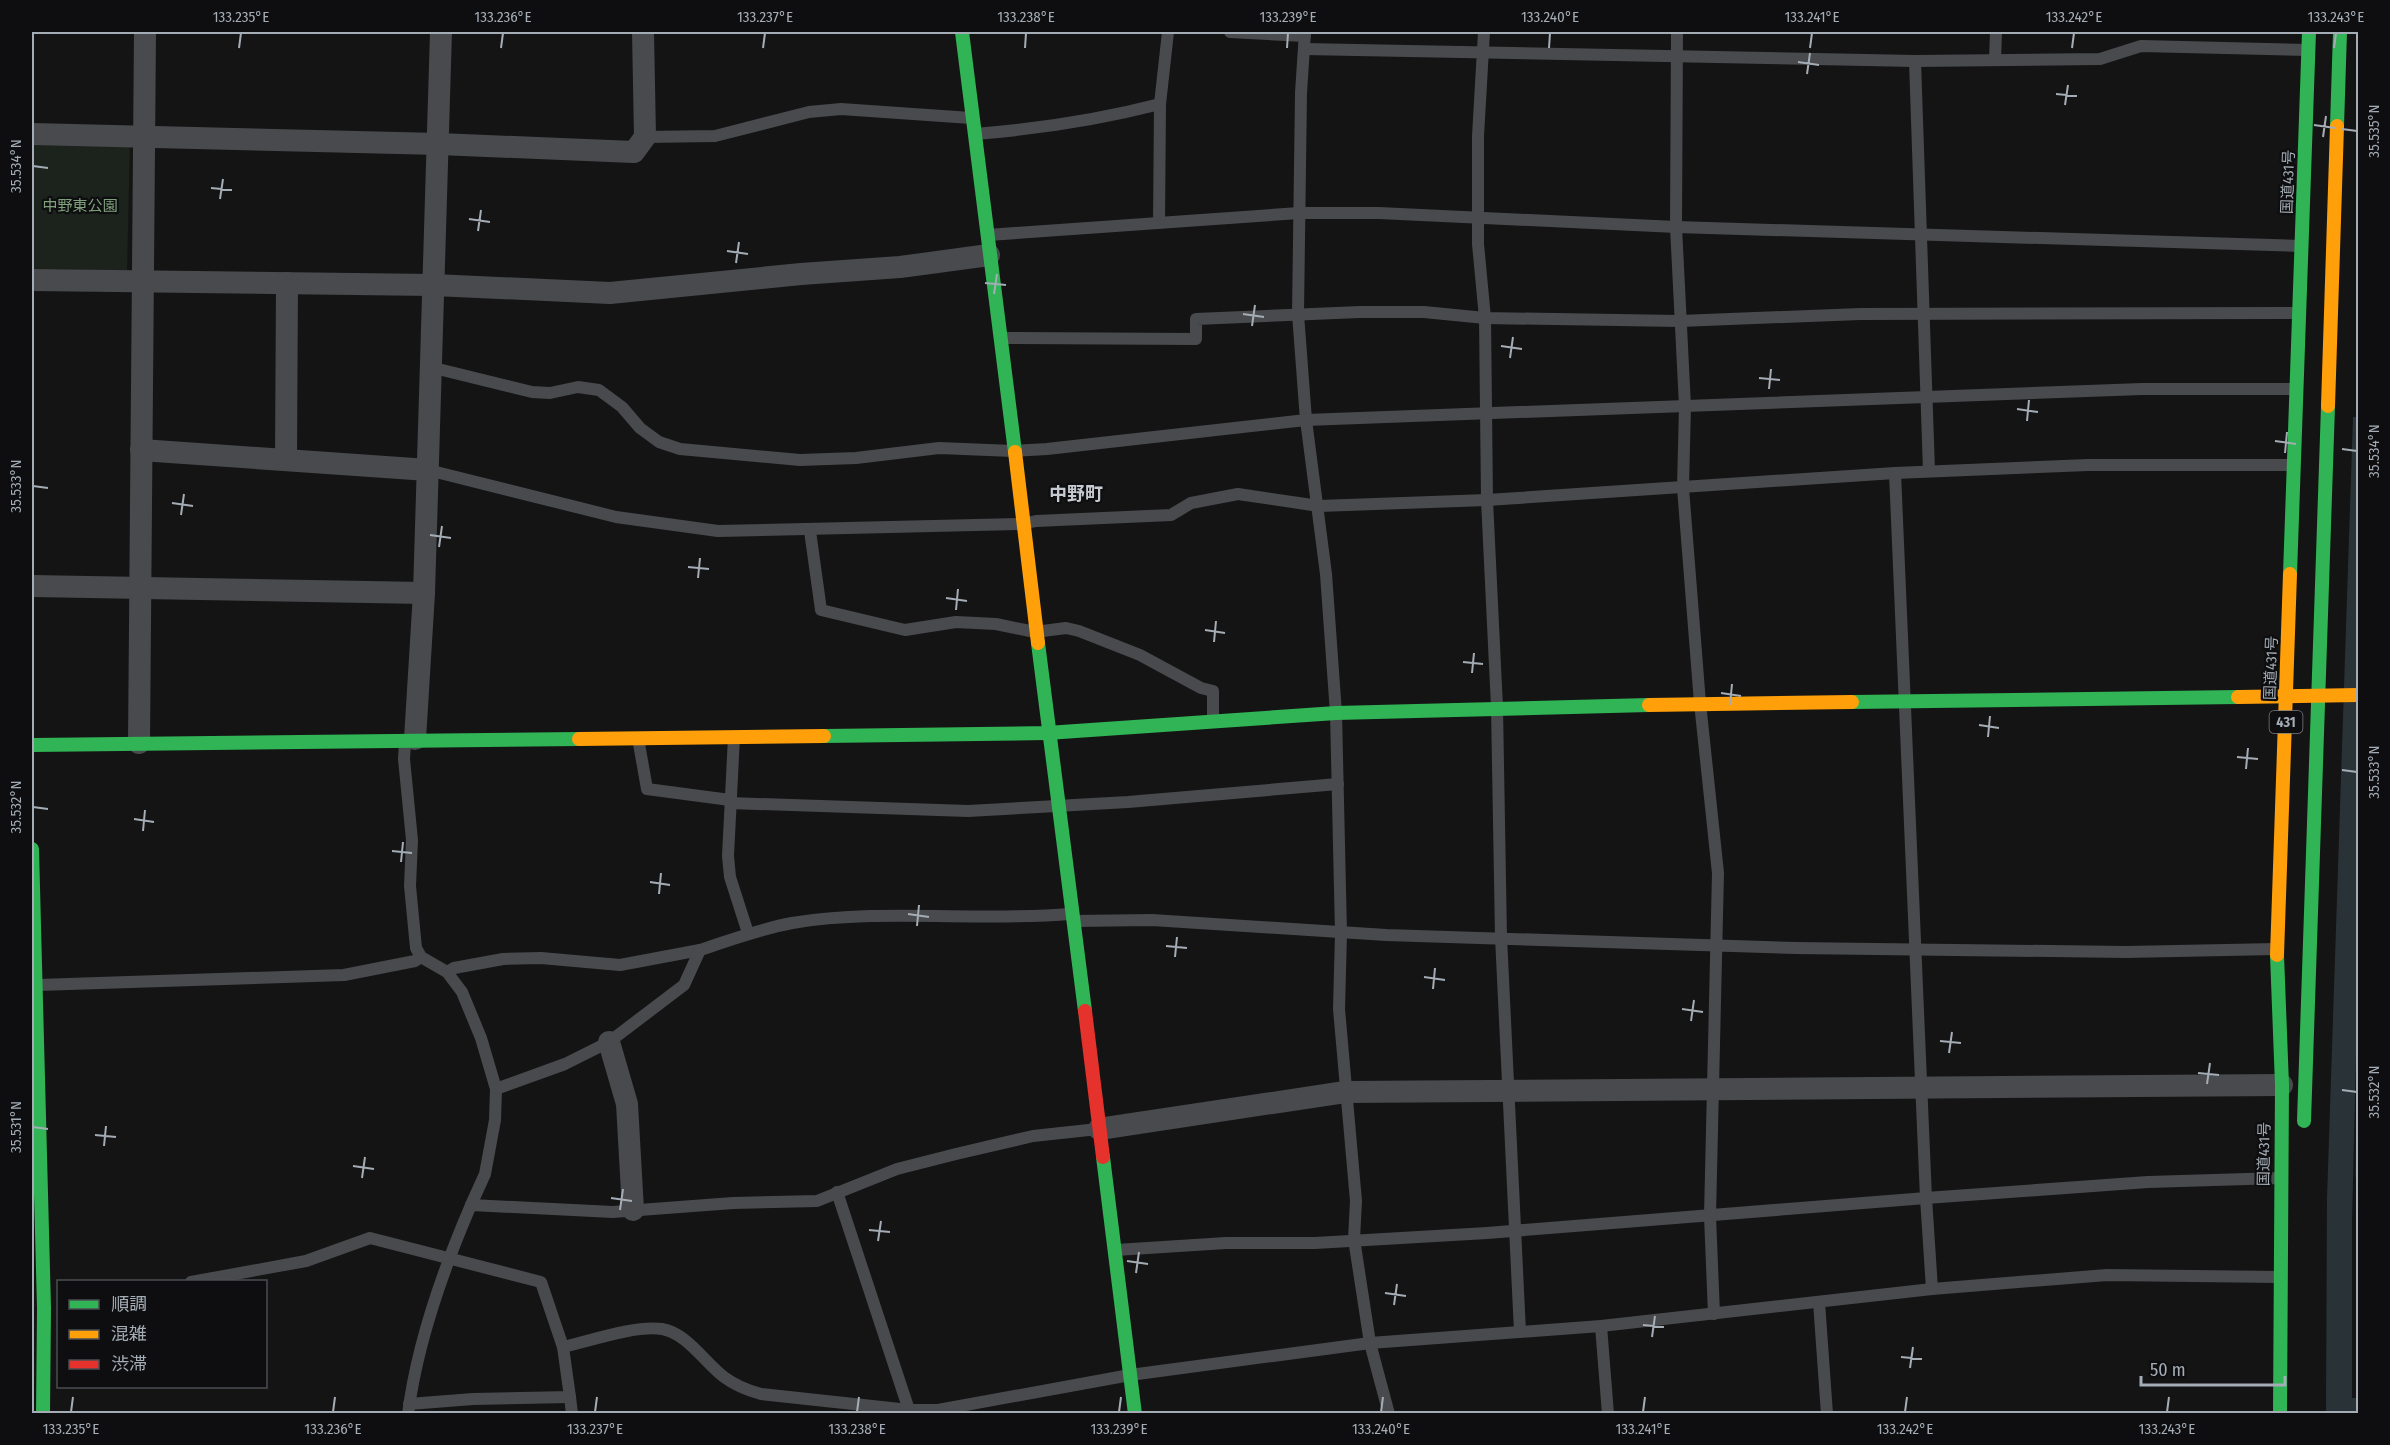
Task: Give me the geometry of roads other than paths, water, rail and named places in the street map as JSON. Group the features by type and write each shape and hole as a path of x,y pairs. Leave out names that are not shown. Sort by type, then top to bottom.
{"main road":[{"path":"962,32 1047,733 1135,1413"},
{"name":"国道431号","path":"2280,1413 2282,1085 2277,949 2301,313 2309,32"},
{"name":"431","path":"2304,1131 2325,694 2340,32"},
{"path":"32,745 1047,733 1213,721 1497,707 2358,695"},
{"path":"32,849 38,1309 43,1413"}],"street":[{"path":"139,743 146,136 145,32"},
{"path":"410,739 424,593 441,32"},
{"path":"32,134 439,144 634,152 645,137 643,32"},
{"path":"32,280 434,285 610,293 801,274 900,267 988,245"},
{"path":"286,459 288,283"},
{"path":"141,450 428,470"},
{"path":"32,586 424,593"},
{"path":"609,1042 627,1104 633,1210"},
{"path":"1099,1129 1345,1092 1714,1087 2282,1085"}],"lane":[{"path":"1159,223 1160,104 1168,32"},
{"path":"1230,32 1305,34 1298,314 1306,420 1318,506 1336,714 1341,933 1339,1009 1356,1201 1354,1239 1370,1343 1389,1413"},
{"path":"1484,32 1477,218 1485,318 1487,500 1497,707 1501,937 1520,1332"},
{"path":"1677,32 1676,227 1685,405 1683,488 1700,703 1718,873 1710,1216 1714,1314"},
{"path":"1995,60 1996,32"},
{"path":"1304,50 1483,51 1915,61 2100,59 2141,46 2308,50"},
{"path":"1915,61 1929,471"},
{"path":"975,134 1041,129 1088,121 1160,104"},
{"path":"645,137 715,135 809,112 841,109 973,118"},
{"path":"988,245 1159,223 1299,213 2303,246"},
{"path":"1000,338 1196,339 1196,319 1298,314 1424,312 1485,318 1680,321 1925,314 2301,313"},
{"path":"430,367 532,392 550,393 578,387 599,390 622,407 640,428 659,442 680,449 800,460 856,458 939,448 1013,451 1306,420 1486,415 1685,405 1928,399 2142,389 2298,389"},
{"path":"428,470 616,517 718,531 810,531 1022,524 1036,521 1171,515 1191,503 1238,494 1318,506 1487,500 1929,471 2088,465 2294,465"},
{"path":"1895,473 1926,1198 1932,1289"},
{"path":"810,531 821,610 906,630 956,622 996,624 1035,632 1066,628 1079,631 1140,655 1201,688 1213,691 1213,721"},
{"path":"734,736 730,802 730,877 748,933"},
{"path":"638,737 647,789 730,802 968,811 1128,802 1338,784"},
{"path":"410,739 404,759 412,840 410,886 416,948 420,957 447,972 462,992 496,1089 495,1120 485,1174 447,1260 409,1409 570,1396"},
{"path":"447,972 454,968 503,959 541,958 621,965 700,950 748,933 794,923 848,919 1072,917 1341,933 1917,950 2126,952 2277,949"},
{"path":"496,1089 565,1064 609,1042 684,985 700,950"},
{"path":"33,985 344,975 415,961 420,957"},
{"path":"471,1205 613,1212 733,1203 817,1201 897,1169 1033,1136 1099,1129"},
{"path":"1115,1250 1166,1245 1315,1243 1710,1216 2148,1182 2280,1178"},
{"path":"837,1192 914,1411"},
{"path":"198,1280 306,1261 370,1238 447,1260 531,1278 541,1282 563,1347 572,1413"},
{"path":"563,1347 639,1330 663,1329 677,1335 722,1376 741,1389 761,1394 914,1411 947,1408 1130,1375 1370,1343 1601,1326 1932,1289 2108,1275 2280,1277"},
{"path":"1819,1302 1827,1413"},
{"path":"38,1309 57,1305"},
{"path":"1601,1326 1608,1413"}],"district":[{"name":"中野町","path":"1076,494"}],"park label":[{"name":"中野東公園","path":"80,206"}]}
